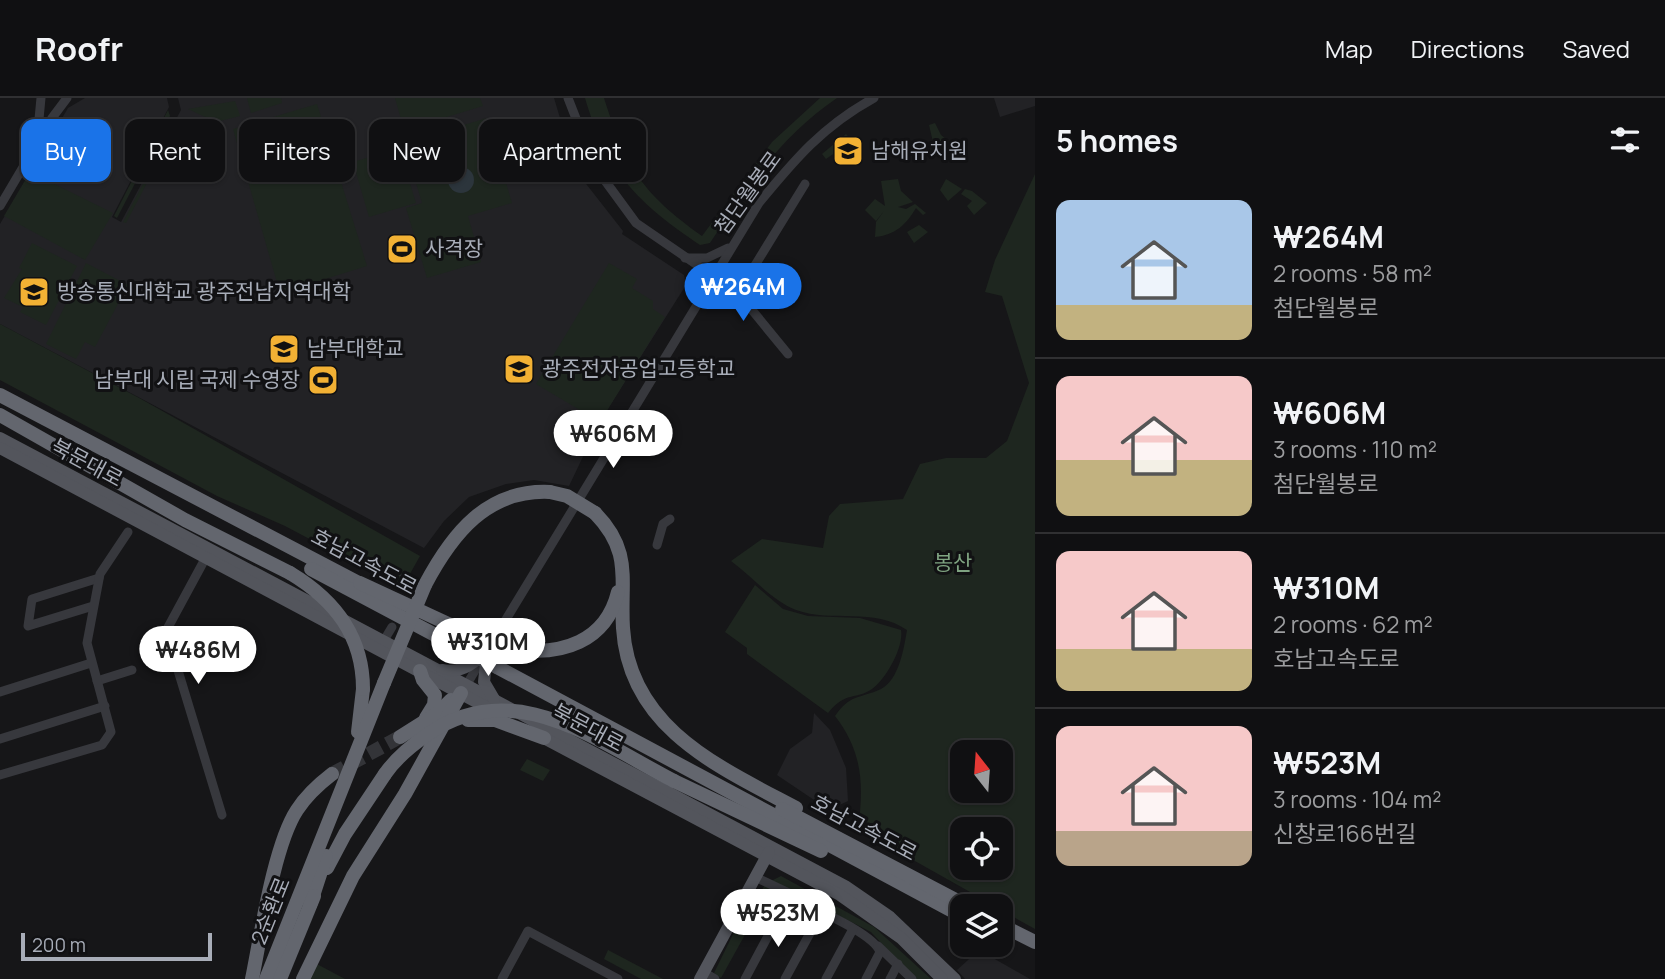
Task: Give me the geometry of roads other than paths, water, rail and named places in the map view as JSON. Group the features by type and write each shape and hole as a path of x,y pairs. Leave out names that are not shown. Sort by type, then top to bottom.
{"highway":[{"name":"호남고속도로","path":"0,395 360,583 464,645"},
{"name":"호남고속도로","path":"0,406 950,897"},
{"path":"0,415 162,508 290,573 330,602 348,627 361,664 363,689 358,732 314,859"},
{"path":"314,859 387,684 444,566 457,545 481,521 506,506 540,499 569,505 608,526 620,549 624,575 625,646 635,680 656,716 695,752 807,813 840,839"},
{"path":"360,583 470,634 515,649 541,652 569,648 592,635 610,614 619,590 618,560 593,516"},
{"name":"호남고속도로","path":"499,662 950,910"},
{"path":"423,723 432,711 435,695 423,680 425,669"},
{"path":"310,905 313,889 387,684"},
{"path":"400,737 423,723 464,690"},
{"path":"303,979 353,876 464,690"},
{"path":"310,905 345,834 385,774 412,747 450,719 475,711 519,709 567,725 674,781 861,869 901,883"},
{"path":"430,751 447,731 473,718 495,720 544,738"},
{"path":"252,979 280,851 290,823 304,801 332,774"},
{"name":"2순환로","path":"266,979 314,859"},
{"name":"2순환로","path":"280,979 310,905"},
{"path":"1013,931 1035,942"},
{"path":"1013,942 1035,953"}],"main road":[{"name":"북문대로","path":"0,438 383,642 425,669"},
{"name":"북문대로","path":"0,449 205,559 425,669 544,738 768,853 845,886 890,917 955,979"},
{"path":"425,669 462,669 490,647"},
{"path":"490,647 484,682 491,695 503,705"},
{"name":"북문대로","path":"464,690 503,705 840,895 879,921 942,979"},
{"path":"701,976 768,853"}],"street":[{"path":"568,98 584,145 610,191 636,223 683,258 738,293 788,354"},
{"name":"첨단월봉로","path":"464,690 759,202 802,149 831,125 874,98"},
{"path":"41,99 50,107 64,100"},
{"path":"14,182 39,118 41,99"},
{"path":"0,206 4,192 14,182 64,100"},
{"path":"738,293 805,184"},
{"path":"683,258 707,258 732,245"},
{"path":"657,545 663,524 670,519"},
{"path":"0,775 102,745 111,732 86,643 99,578 128,532"},
{"path":"205,559 166,631 222,816"},
{"path":"93,606 28,626 32,599 99,578"},
{"path":"383,642 392,627"},
{"path":"0,692 91,663"},
{"path":"97,681 132,670"},
{"path":"0,739 105,706"},
{"path":"755,877 789,892 793,898 853,929 882,950 912,979"},
{"path":"746,979 783,908 793,898"},
{"path":"785,979 821,913"},
{"path":"826,979 853,929"},
{"path":"502,979 528,931 618,979"},
{"path":"866,979 882,950"},
{"path":"890,979 898,964"},
{"path":"701,976 716,979"}],"tunnel":[{"path":"400,606 409,584 402,571"},
{"path":"332,774 400,737"}],"place":[{"name":"남해유치원","path":"848,151"},
{"name":"사격장","path":"402,249"},
{"name":"방송통신대학교 광주전남지역대학","path":"34,292"},
{"name":"남부대학교","path":"284,349"},
{"name":"광주전자공업고등학교","path":"519,369"},
{"name":"남부대 시립 국제 수영장","path":"323,380"}],"park label":[{"name":"봉산","path":"953,563"}]}
